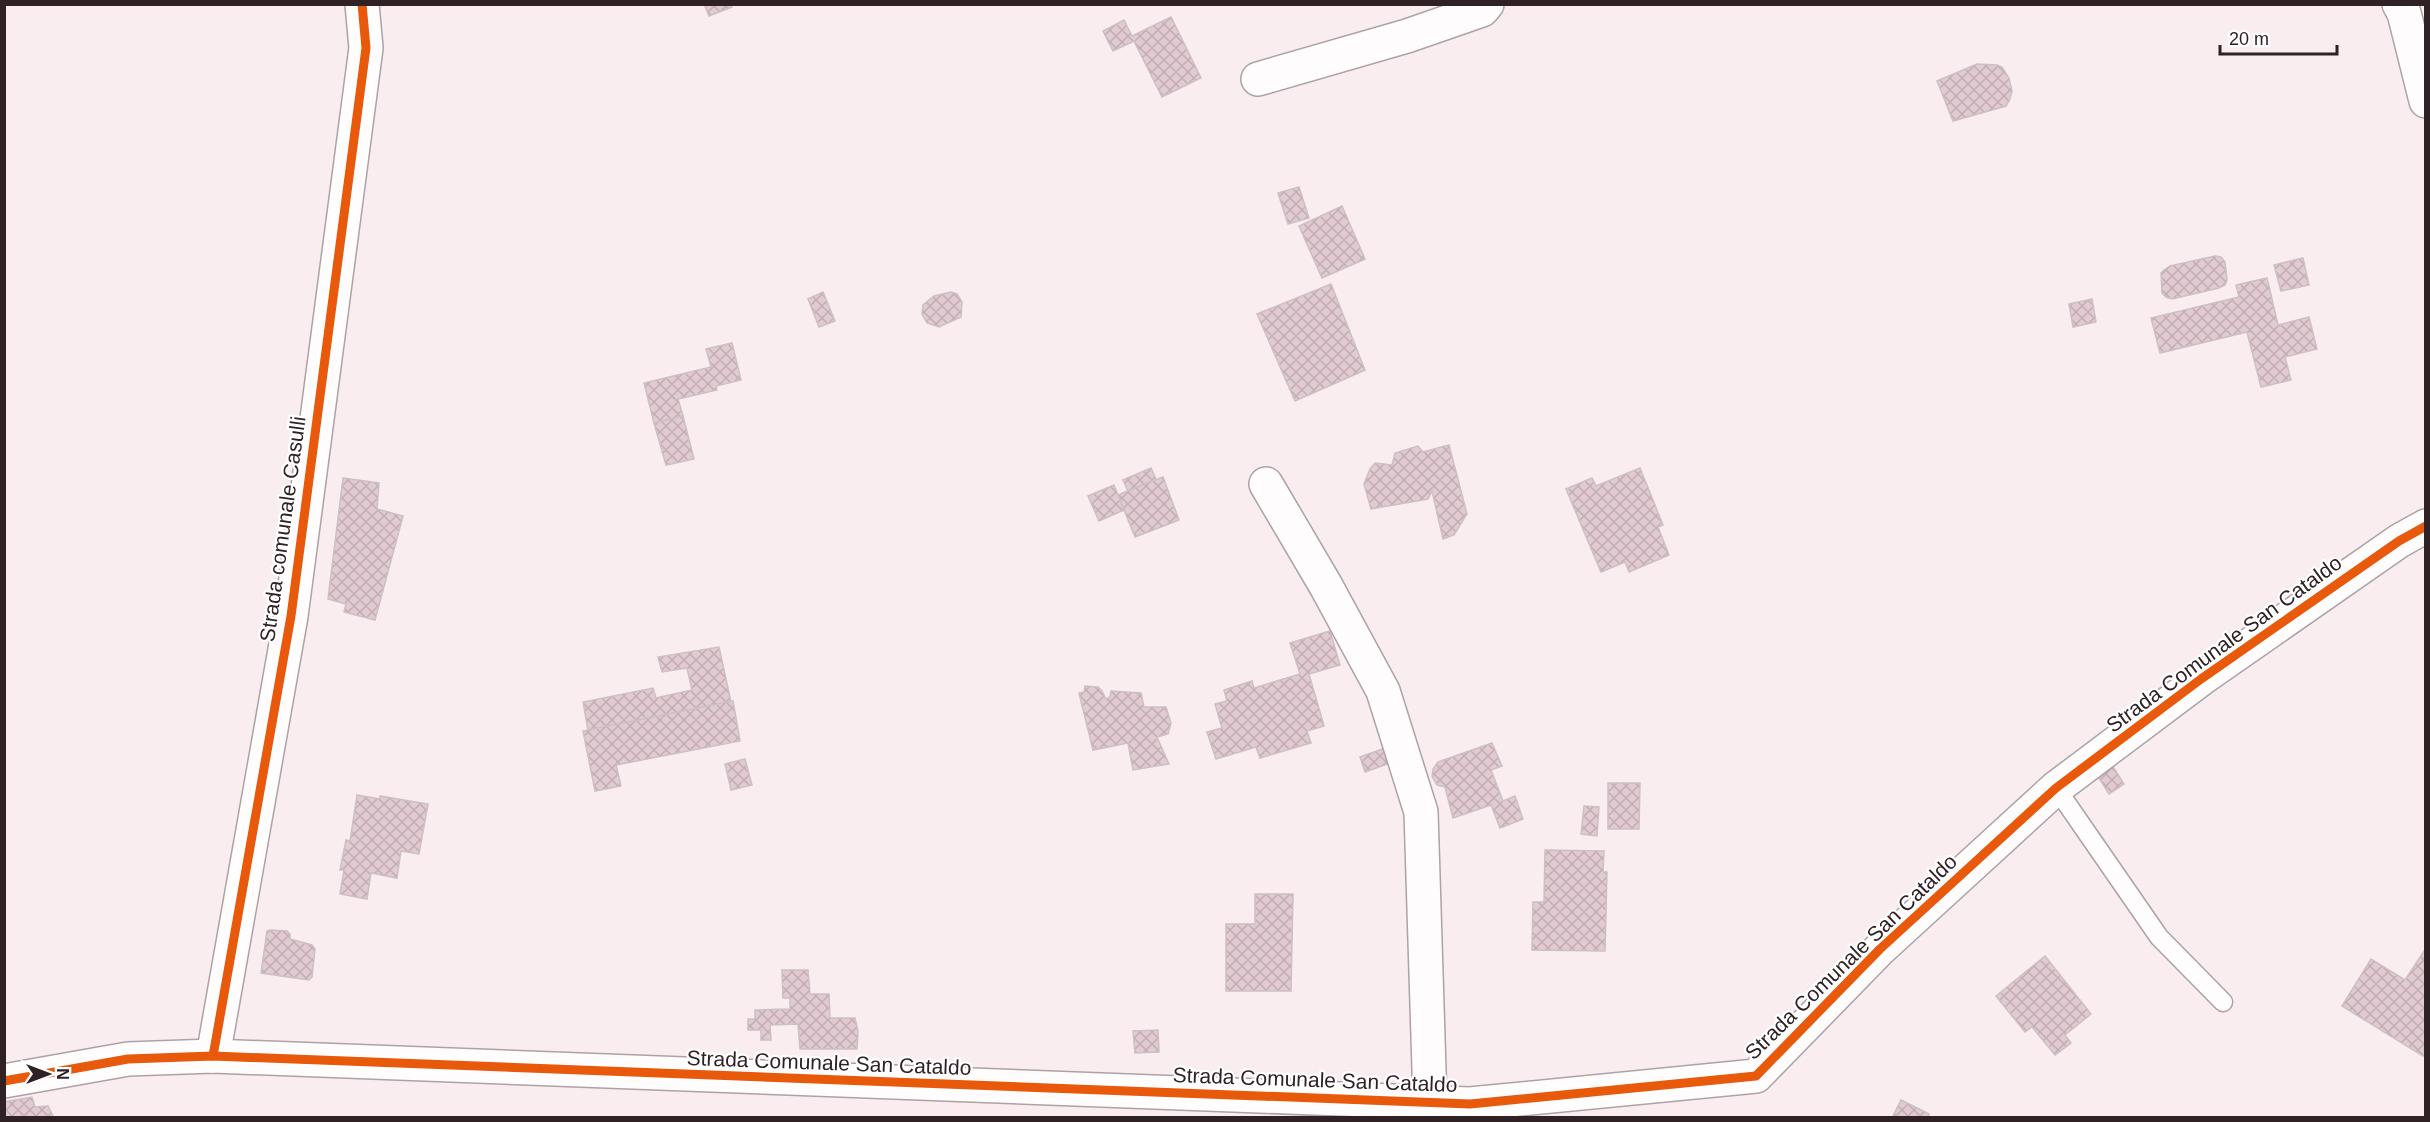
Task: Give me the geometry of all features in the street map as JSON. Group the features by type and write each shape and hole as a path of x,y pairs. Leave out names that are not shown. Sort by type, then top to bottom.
{"street":[{"name":"Strada comunale Casulli","path":"213,1056 291,616 366,48 362,4"},
{"path":"1258,80 1407,36 1482,10 1487,4"},
{"path":"2399,4 2404,13 2426,101"},
{"path":"1266,484 1326,586 1383,691 1421,812 1430,1102"},
{"name":"Strada Comunale San Cataldo","path":"4,1082 128,1059 213,1056 1470,1104 1756,1076 1880,949 2056,788 2211,673 2399,541 2426,526"}],"lane":[{"path":"2056,788 2159,937 2223,1002"}],"building":[{"path":"704,4 731,4 732,7 709,16"},
{"path":"1171,17 1201,78 1162,97 1134,41 1113,51 1103,31 1124,20 1132,36"},
{"path":"1977,64 2002,67 2009,78 2012,91 2010,99 2006,106 1953,121 1937,81"},
{"path":"1299,187 1309,218 1288,224 1278,193"},
{"path":"1342,206 1365,259 1322,278 1299,226"},
{"path":"2215,256 2221,257 2225,262 2227,280 2225,285 2172,299 2162,293 2161,273 2164,270 2170,266"},
{"path":"2303,258 2309,285 2281,291 2274,265"},
{"path":"2267,278 2278,325 2309,317 2317,349 2285,357 2291,380 2261,387 2247,332 2160,353 2151,318 2239,297 2236,285"},
{"path":"1331,284 1365,370 1295,401 1257,314"},
{"path":"823,292 835,321 819,327 808,299"},
{"path":"951,292 957,294 962,302 961,317 939,327 927,323 922,314 923,305 934,296"},
{"path":"2092,299 2096,322 2073,327 2069,304"},
{"path":"732,343 741,380 716,386 717,390 678,399 683,416 654,423 644,383 711,367 706,349"},
{"path":"683,416 694,459 666,465 654,423"},
{"path":"1449,445 1467,514 1454,535 1443,539 1432,491 1428,499 1371,509 1364,484 1375,463 1392,465 1395,453 1418,446 1423,452"},
{"path":"1151,468 1156,479 1128,491 1123,480"},
{"path":"1640,468 1663,525 1658,527 1669,555 1629,572 1625,562 1601,572 1566,489 1592,478 1596,486"},
{"path":"1163,477 1179,520 1135,537 1118,495"},
{"path":"343,478 379,483 377,509 403,516 375,620 344,612 346,604 328,599"},
{"path":"1114,485 1124,510 1099,521 1088,496"},
{"path":"1330,631 1340,665 1309,674 1324,726 1307,731 1311,743 1260,758 1256,747 1216,759 1207,732 1222,728 1215,704 1227,701 1224,690 1252,681 1254,688 1300,674 1290,643"},
{"path":"719,647 731,702 588,730 583,702 653,688 656,698 692,690 687,668 662,672 658,657"},
{"path":"1085,686 1098,687 1106,699 1110,697 1111,691 1141,693 1144,707 1166,707 1171,723 1168,734 1157,737 1169,764 1133,770 1128,743 1093,750 1079,693 1084,692"},
{"path":"733,701 740,741 616,765 621,786 595,791 583,731"},
{"path":"1492,743 1502,766 1491,770 1503,801 1515,796 1523,819 1500,828 1491,805 1453,818 1445,787 1437,785 1432,776 1433,769 1438,762"},
{"path":"1388,747 1393,762 1365,772 1360,757"},
{"path":"745,759 752,785 731,790 725,764"},
{"path":"2112,765 2124,784 2109,794 2097,775"},
{"path":"1608,783 1640,783 1639,829 1608,829"},
{"path":"357,795 380,799 380,796 428,804 419,854 401,851 397,878 371,873 367,899 340,894 344,870 340,870 346,840 350,841"},
{"path":"1584,806 1599,807 1597,836 1581,834"},
{"path":"1545,850 1604,851 1603,872 1607,872 1605,951 1532,950 1533,902 1544,902"},
{"path":"1255,894 1293,894 1291,991 1226,991 1226,924 1255,924"},
{"path":"267,931 287,931 290,939 312,945 315,949 312,977 309,980 261,973"},
{"path":"2426,948 2426,1052 2423,1056 2342,1006 2371,959 2405,980"},
{"path":"2045,956 2091,1014 2065,1035 2071,1043 2055,1055 2032,1027 2025,1032 1996,996"},
{"path":"782,970 808,970 810,994 829,994 830,1018 855,1018 858,1031 857,1049 800,1049 798,1024 770,1025 771,1040 761,1040 761,1030 748,1030 748,1019 755,1019 755,1010 790,1009 790,998 783,998"},
{"path":"1158,1030 1159,1052 1135,1053 1133,1031"},
{"path":"32,1097 35,1107 48,1106 54,1118 4,1118 4,1102"},
{"path":"1901,1100 1929,1114 1928,1118 1892,1118"}],"cycle path":[{"path":"213,1056 291,616 366,48 362,4"},
{"path":"4,1081 128,1059 213,1056 1470,1104 1756,1076 1880,949 2056,788 2201,679 2399,541 2426,526"}]}
